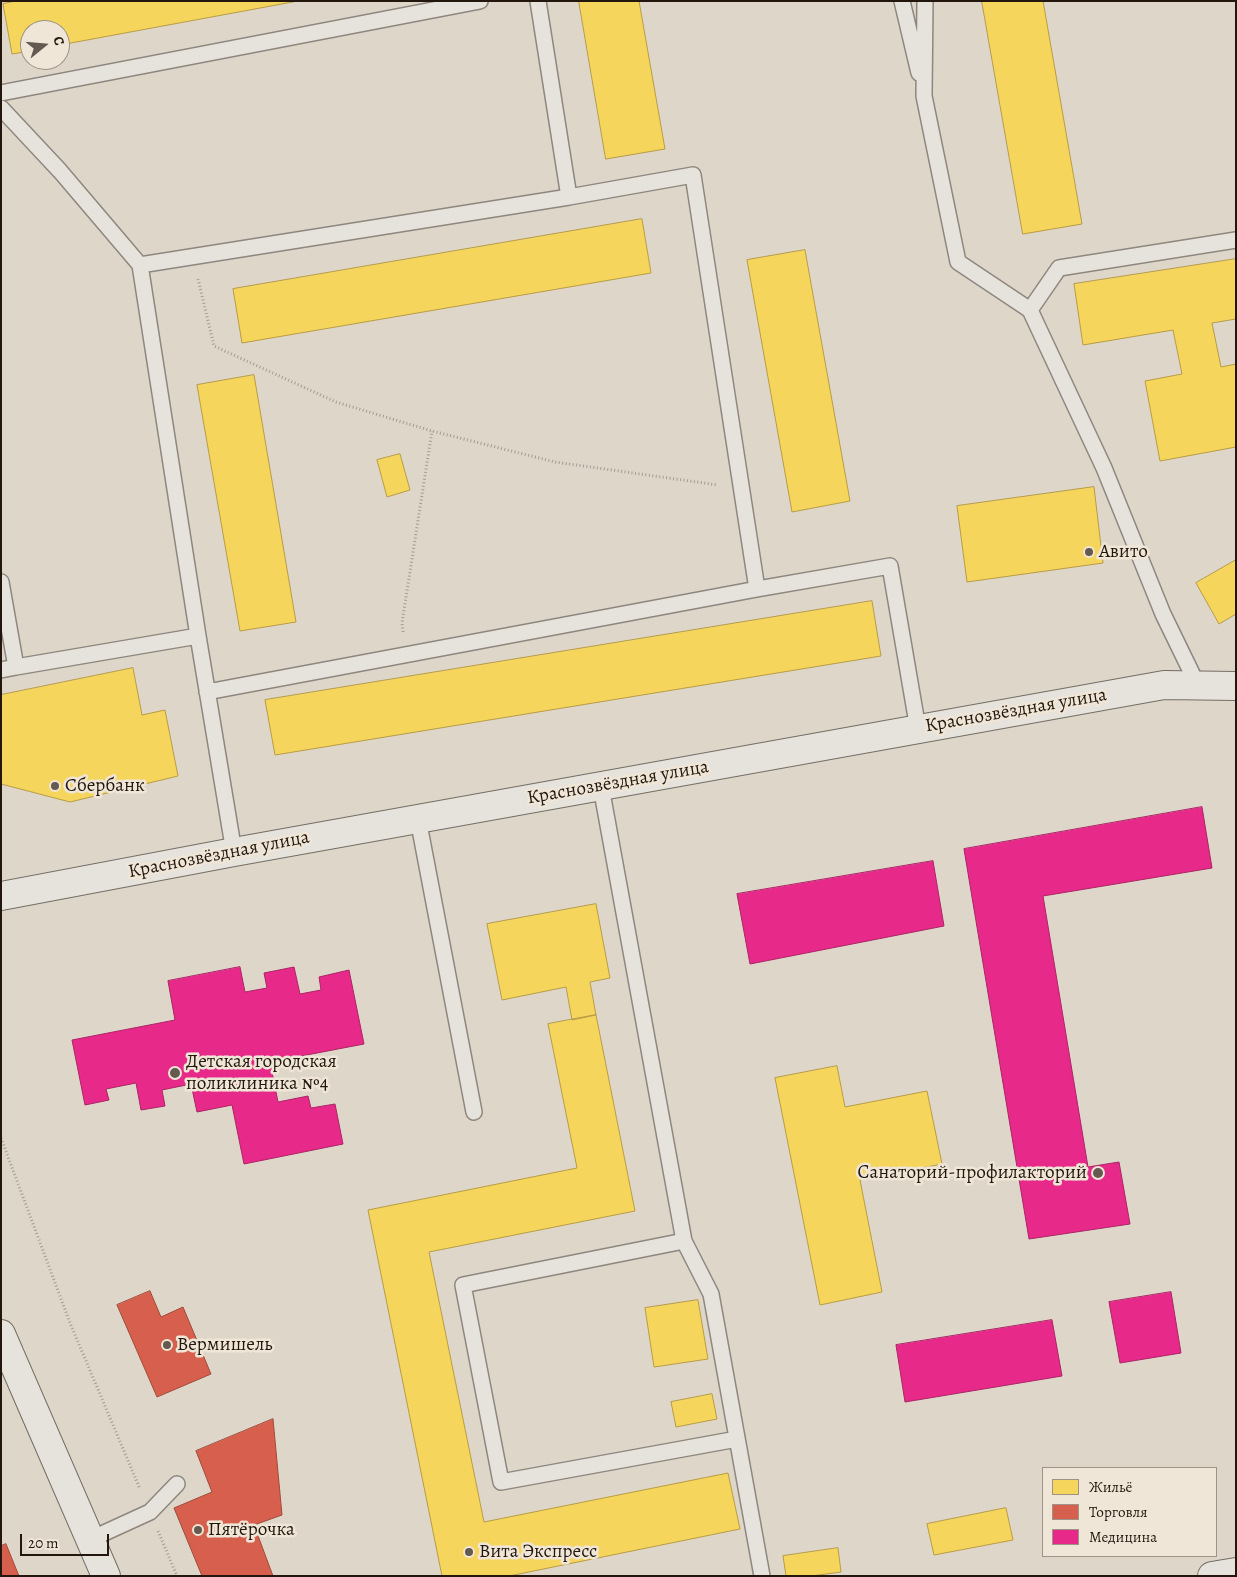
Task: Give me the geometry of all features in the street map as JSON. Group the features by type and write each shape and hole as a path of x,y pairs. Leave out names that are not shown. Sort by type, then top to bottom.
{"street":[{"name":"Краснозвёздная улица","path":"1,896 234,852 1164,685 1236,686"},
{"path":"1,1334 106,1576"},
{"path":"1212,1576 1236,1572"}],"lane":[{"path":"1,93 480,1"},
{"path":"538,1 569,197"},
{"path":"902,1 924,96 958,262 1030,310 1104,468 1163,614 1198,686"},
{"path":"924,96 925,1"},
{"path":"1,108 60,172 140,265 234,852"},
{"path":"140,265 569,197 694,175 757,589"},
{"path":"1030,310 1059,268 1236,240"},
{"path":"207,692 757,589 890,566 918,728"},
{"path":"1,582 9,668 198,636"},
{"path":"601,787 684,1242 711,1294 762,1576"},
{"path":"418,819 474,1112"},
{"path":"684,1242 463,1285 501,1482 737,1439"},
{"path":"90,1539 150,1512 177,1484"}],"path":[{"path":"192,257 214,346 336,402 432,431 555,462 742,489"},
{"path":"402,623 432,431"},
{"path":"1,1138 70,1323 177,1576"}],"building: Жильё":[{"path":"16,1 298,1 70,43 70,20 20,20 20,53 12,54 3,4"},
{"path":"579,1 639,1 665,149 606,159"},
{"path":"982,1 1043,1 1082,224 1023,234"},
{"path":"642,219 651,273 242,343 233,289"},
{"path":"805,250 850,501 792,512 747,260"},
{"path":"1236,259 1236,319 1212,323 1221,367 1236,364 1236,447 1160,461 1145,381 1182,374 1173,330 1083,345 1074,284"},
{"path":"254,375 296,622 240,631 197,385"},
{"path":"400,454 410,490 387,497 377,460"},
{"path":"1094,487 1103,563 967,582 957,506"},
{"path":"1236,560 1236,614 1219,624 1196,583"},
{"path":"872,601 881,656 275,755 265,700"},
{"path":"133,668 142,715 165,710 178,776 70,802 1,784 1,695"},
{"path":"596,904 610,978 590,982 596,1015 572,1020 566,987 502,1000 487,924"},
{"path":"596,1015 635,1211 429,1252 484,1522 728,1473 740,1529 509,1576 442,1576 368,1210 577,1168 548,1024"},
{"path":"837,1066 845,1107 927,1091 942,1164 860,1180 882,1292 820,1305 775,1078"},
{"path":"698,1300 708,1359 654,1367 645,1308"},
{"path":"712,1394 717,1419 676,1427 671,1402"},
{"path":"1006,1508 1013,1540 934,1555 927,1524"},
{"path":"838,1548 841,1572 811,1576 786,1576 783,1556"}],"building: Торговля":[{"name":"Вермишель","path":"150,1291 161,1317 183,1307 211,1374 157,1397 117,1305"},
{"path":"273,1419 282,1515 254,1525 273,1576 202,1576 174,1508 212,1492 196,1451"},
{"path":"6,1544 19,1576 1,1576 1,1546"}],"building: Медицина":[{"path":"1202,807 1212,868 1043,896 1088,1167 1119,1162 1130,1224 1029,1239 964,849"},
{"path":"933,861 944,926 750,964 737,894"},
{"name":"Детская городская поликлиника №4","path":"240,967 245,992 267,988 264,973 294,967 300,994 321,990 319,977 349,970 364,1044 270,1062 278,1102 308,1096 311,1108 335,1104 343,1144 244,1164 232,1105 197,1112 191,1084 162,1090 165,1106 141,1110 136,1083 106,1089 109,1100 85,1105 72,1040 175,1020 168,981"},
{"path":"1171,1292 1181,1353 1120,1363 1109,1302"},
{"path":"1052,1320 1062,1376 905,1402 896,1345"}],"place":[{"name":"Авито","path":"1089,552"},
{"name":"Сбербанк","path":"55,786"},
{"name":"Детская городская поликлиника №4","path":"175,1073"},
{"name":"Cанаторий-профилакторий","path":"1098,1173"},
{"name":"Вермишель","path":"167,1345"},
{"name":"Пятёрочка","path":"198,1530"},
{"name":"Вита Экспресс","path":"469,1552"}]}
